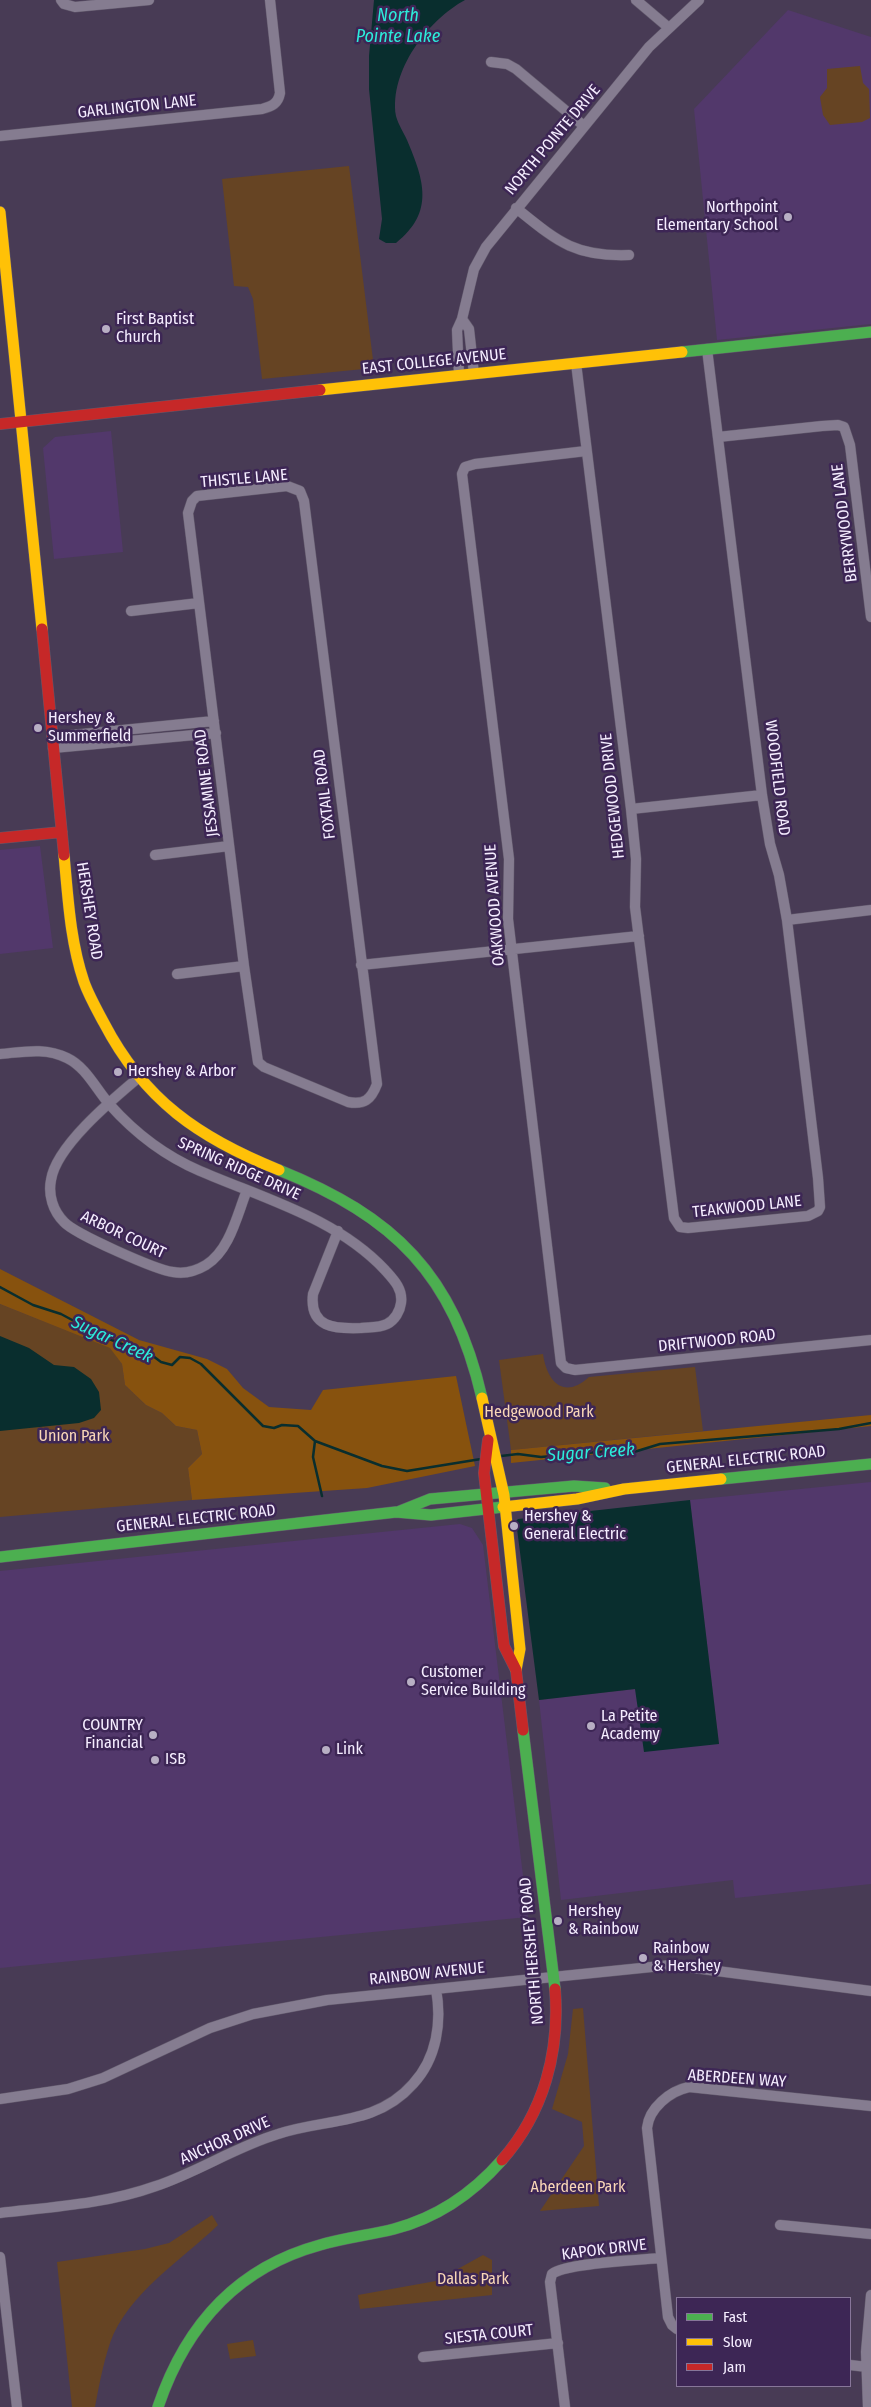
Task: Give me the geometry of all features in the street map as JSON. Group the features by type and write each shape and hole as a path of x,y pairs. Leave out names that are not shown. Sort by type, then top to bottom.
{"main road":[{"name":"HERSHEY ROAD","path":"0,212 72,924 84,983 110,1037 138,1078 160,1103 203,1135 246,1157 348,1201 387,1228 429,1273 460,1321 476,1368 500,1472 504,1507"},
{"name":"EAST COLLEGE AVENUE","path":"0,424 871,332"},
{"path":"0,838 62,832"},
{"name":"HERSHEY ROAD","path":"487,1493 484,1473 489,1430"},
{"name":"GENERAL ELECTRIC ROAD","path":"0,1557 396,1512 431,1515 577,1499 624,1489 871,1464"},
{"name":"GENERAL ELECTRIC ROAD","path":"396,1512 430,1499 487,1493 574,1486 624,1489"},
{"name":"NORTH HERSHEY ROAD","path":"487,1493 504,1646 516,1670"},
{"name":"NORTH HERSHEY ROAD","path":"158,2407 175,2361 194,2330 214,2306 240,2282 265,2266 319,2244 378,2234 422,2220 471,2191 496,2168 516,2143 534,2112 547,2079 554,2049 558,2014 516,1670 520,1649 504,1507"}],"street":[{"path":"61,0 69,7 75,8 149,0"},
{"name":"GARLINGTON LANE","path":"0,136 262,109 276,103 280,93 270,0"},
{"path":"636,0 669,28"},
{"name":"NORTH POINTE DRIVE","path":"459,375 457,330 462,319 474,269 486,248 516,208 649,47 699,0"},
{"path":"492,62 507,64 516,69 584,126"},
{"path":"516,208 552,238 570,247 586,253 605,256 629,256"},
{"path":"462,319 469,329 474,374"},
{"name":"WOODFIELD ROAD","path":"708,349 762,794 770,844 779,875 787,920 821,1201 819,1209"},
{"name":"HEDGEWOOD DRIVE","path":"576,363 631,809 636,859 635,907 670,1200 677,1224"},
{"name":"BERRYWOOD LANE","path":"718,437 822,426 838,425 844,427 850,445 871,617"},
{"name":"OAKWOOD AVENUE","path":"566,1368 560,1363 511,950 508,919 508,860 462,474 464,468 475,464 586,451"},
{"name":"THISTLE LANE","path":"192,501 205,495 287,486 300,491"},
{"name":"FOXTAIL ROAD","path":"258,1062 264,1067 348,1102 359,1104 367,1101 373,1094 377,1084 304,500 300,491"},
{"name":"JESSAMINE ROAD","path":"192,501 188,513 244,966 258,1062"},
{"path":"131,611 199,603"},
{"path":"53,743 122,730 214,721"},
{"path":"122,730 123,742"},
{"path":"53,743 123,742 216,733"},
{"path":"631,809 762,794"},
{"path":"155,855 229,846"},
{"path":"787,920 871,910"},
{"path":"361,966 639,936"},
{"path":"177,974 244,966"},
{"name":"SPRING RIDGE DRIVE","path":"0,1054 38,1050 59,1054 78,1066 108,1103 135,1130 160,1150 192,1168 309,1216 338,1231 371,1256 395,1280 400,1288 401,1305 394,1318 387,1324 339,1329 322,1323 313,1310 313,1294 338,1231"},
{"name":"ARBOR COURT","path":"138,1078 94,1116 58,1160 53,1170 50,1192 52,1202 62,1220 70,1227 165,1271 176,1273 194,1271 209,1263 220,1252 247,1190"},
{"name":"TEAKWOOD LANE","path":"677,1224 688,1228 808,1216 819,1209"},
{"name":"DRIFTWOOD ROAD","path":"566,1368 585,1369 871,1340"},
{"name":"RAINBOW AVENUE","path":"0,2099 68,2089 102,2078 174,2043 252,2014 326,2000 671,1965 871,1991"},
{"name":"ANCHOR DRIVE","path":"0,2213 87,2203 134,2193 176,2179 262,2139 307,2126 366,2116 382,2108 414,2084 434,2050 438,2025 436,1988"},
{"name":"ABERDEEN WAY","path":"676,2328 672,2326 668,2317 647,2128 651,2116 666,2097 682,2089 697,2087 871,2106"},
{"path":"780,2225 871,2234"},
{"path":"0,2257 17,2407"},
{"name":"KAPOK DRIVE","path":"558,2343 550,2282 552,2274 559,2270 576,2267 661,2258"},
{"path":"868,2407 866,2368 871,2295"},
{"path":"558,2343 564,2407"},
{"name":"SIESTA COURT","path":"423,2357 558,2343"},
{"path":"851,2365 866,2368"}],"shaded area":[{"name":"Northpoint Elementary School","path":"788,10 871,37 871,324 717,340 694,109"},
{"path":"111,431 123,552 54,559 43,448 55,437"},
{"path":"40,846 53,948 0,954 0,850"},
{"path":"0,1269 139,1340 207,1359 227,1369 243,1388 269,1407 311,1410 323,1390 456,1376 475,1466 367,1488 192,1500 188,1468 202,1454 197,1430 176,1426 162,1413 146,1405 125,1385 122,1364 110,1348 0,1304"},
{"path":"871,1415 871,1426 511,1463 511,1450"},
{"path":"871,1482 871,1884 735,1898 733,1880 561,1900 539,1700 636,1689 719,1744 690,1500"},
{"name":"COUNTRY Financial","path":"460,1524 472,1528 483,1545 528,1917 0,1968 0,1571"}],"green space":[{"path":"860,66 863,83 869,89 870,118 862,122 830,125 823,115 820,97 827,88 827,69"},
{"path":"349,166 374,368 262,379 253,299 248,287 234,286 222,179"},
{"name":"Union Park","path":"0,1304 111,1348 122,1364 125,1385 146,1405 162,1413 176,1426 197,1430 202,1454 188,1468 192,1500 0,1517"},
{"name":"Hedgewood Park","path":"543,1354 548,1373 558,1385 565,1387 580,1384 589,1377 695,1367 703,1431 511,1450 499,1360"},
{"name":"Aberdeen Park","path":"583,2008 599,2206 540,2211 584,2146 582,2122 552,2109 568,2054 573,2009"},
{"path":"212,2215 218,2225 142,2293 118,2325 110,2343 101,2375 95,2407 72,2407 57,2262 145,2249 169,2243"},
{"name":"Dallas Park","path":"483,2255 492,2260 492,2295 360,2309 358,2295 436,2281"},
{"path":"253,2340 256,2356 230,2359 227,2344"}],"water":[{"name":"North Pointe Lake","path":"374,0 465,0 438,20 425,34 405,65 399,82 395,99 396,116 418,169 422,195 417,219 396,243 386,243 379,239 382,219 369,89 369,56"},
{"path":"0,1336 29,1348 54,1365 74,1367 91,1379 99,1392 101,1410 94,1418 79,1423 0,1431"},
{"path":"690,1500 719,1744 644,1752 635,1689 539,1700 516,1521 518,1519"}],"waterway":[{"name":"Sugar Creek","path":"0,1287 33,1305 61,1314 104,1337 153,1356 161,1362 172,1365 180,1357 190,1358 201,1364 263,1426 274,1428 282,1425 298,1426 315,1441 382,1466 407,1471 481,1459"},
{"name":"Sugar Creek","path":"501,1456 518,1454 541,1457 620,1450 634,1452 660,1444 839,1429 871,1423"},
{"name":"Sugar Creek","path":"315,1441 313,1457 322,1496"}],"traffic: fast":[{"path":"682,352 871,332"},
{"path":"279,1170 320,1188 356,1208 387,1230 413,1255 436,1284 454,1317 470,1355 482,1398"},
{"path":"721,1479 871,1464"},
{"path":"400,1511 430,1499 574,1486 605,1488"},
{"path":"0,1557 396,1512 431,1515 503,1507"},
{"path":"523,1730 555,1989"},
{"path":"158,2407 169,2378 183,2351 199,2327 239,2285 263,2269 290,2255 320,2245 394,2229 425,2218 453,2203 479,2183 502,2160"}],"traffic: slow":[{"path":"0,212 42,629"},
{"path":"320,390 682,352"},
{"path":"64,855 70,919 79,966 91,998 120,1050 137,1074 176,1113 199,1130 224,1144 250,1158 279,1170"},
{"path":"482,1398 504,1495 520,1649 516,1670"},
{"path":"503,1507 577,1499 624,1489 721,1479"}],"traffic: jam":[{"path":"0,424 320,390"},
{"path":"42,629 64,855"},
{"path":"0,838 62,832"},
{"path":"488,1440 484,1473 504,1646 516,1670 523,1730"},
{"path":"502,2160 529,2122 546,2080 555,2036 555,1989"}],"place":[{"name":"Northpoint Elementary School","path":"788,217"},
{"name":"First Baptist Church","path":"106,329"},
{"name":"Hershey & Summerfield","path":"38,728"},
{"name":"Hershey & Arbor","path":"118,1072"},
{"name":"Hershey & General Electric","path":"514,1526"},
{"name":"Customer Service Building","path":"411,1682"},
{"name":"La Petite Academy","path":"591,1726"},
{"name":"COUNTRY Financial","path":"153,1735"},
{"name":"Link","path":"326,1750"},
{"name":"ISB","path":"155,1760"},
{"name":"Hershey & Rainbow","path":"558,1921"},
{"name":"Rainbow & Hershey","path":"643,1958"}]}
